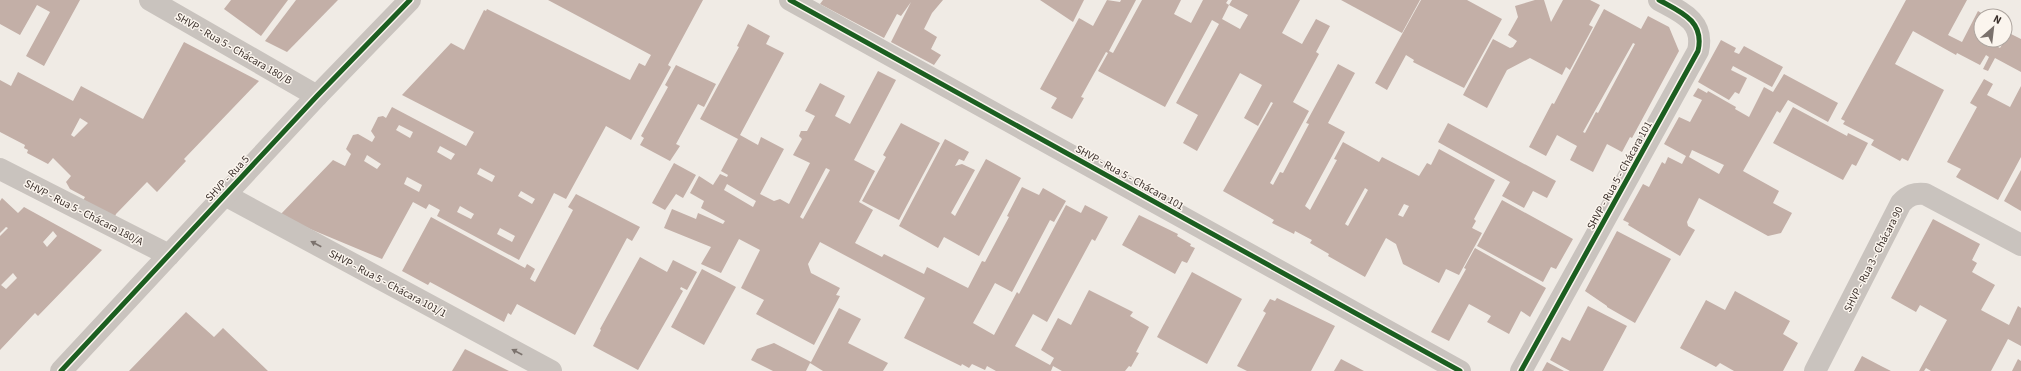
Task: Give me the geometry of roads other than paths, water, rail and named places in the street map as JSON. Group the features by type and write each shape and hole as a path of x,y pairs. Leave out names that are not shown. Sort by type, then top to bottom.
{"street":[{"name":"SHVP - Rua 5 - Chácara 180/B","path":"150,0 317,96"},
{"name":"SHVP - Rua 5","path":"62,371 317,96 410,0"},
{"name":"SHVP - Rua 5 - Chácara 101","path":"790,0 1460,371"},
{"name":"SHVP - Rua 5 - Chácara 101","path":"1521,371 1698,51 1700,42 1697,27 1688,16 1659,0"},
{"name":"SHVP - Rua 5 - Chácara 180/A","path":"0,169 169,255"},
{"name":"SHVP - Rua 3 - Chácara 90","path":"1815,371 1901,203 1908,197 1915,193 1925,194 2021,246"},
{"name":"SHVP - Rua 5 - Chácara 101/1","path":"225,195 551,371"}]}
